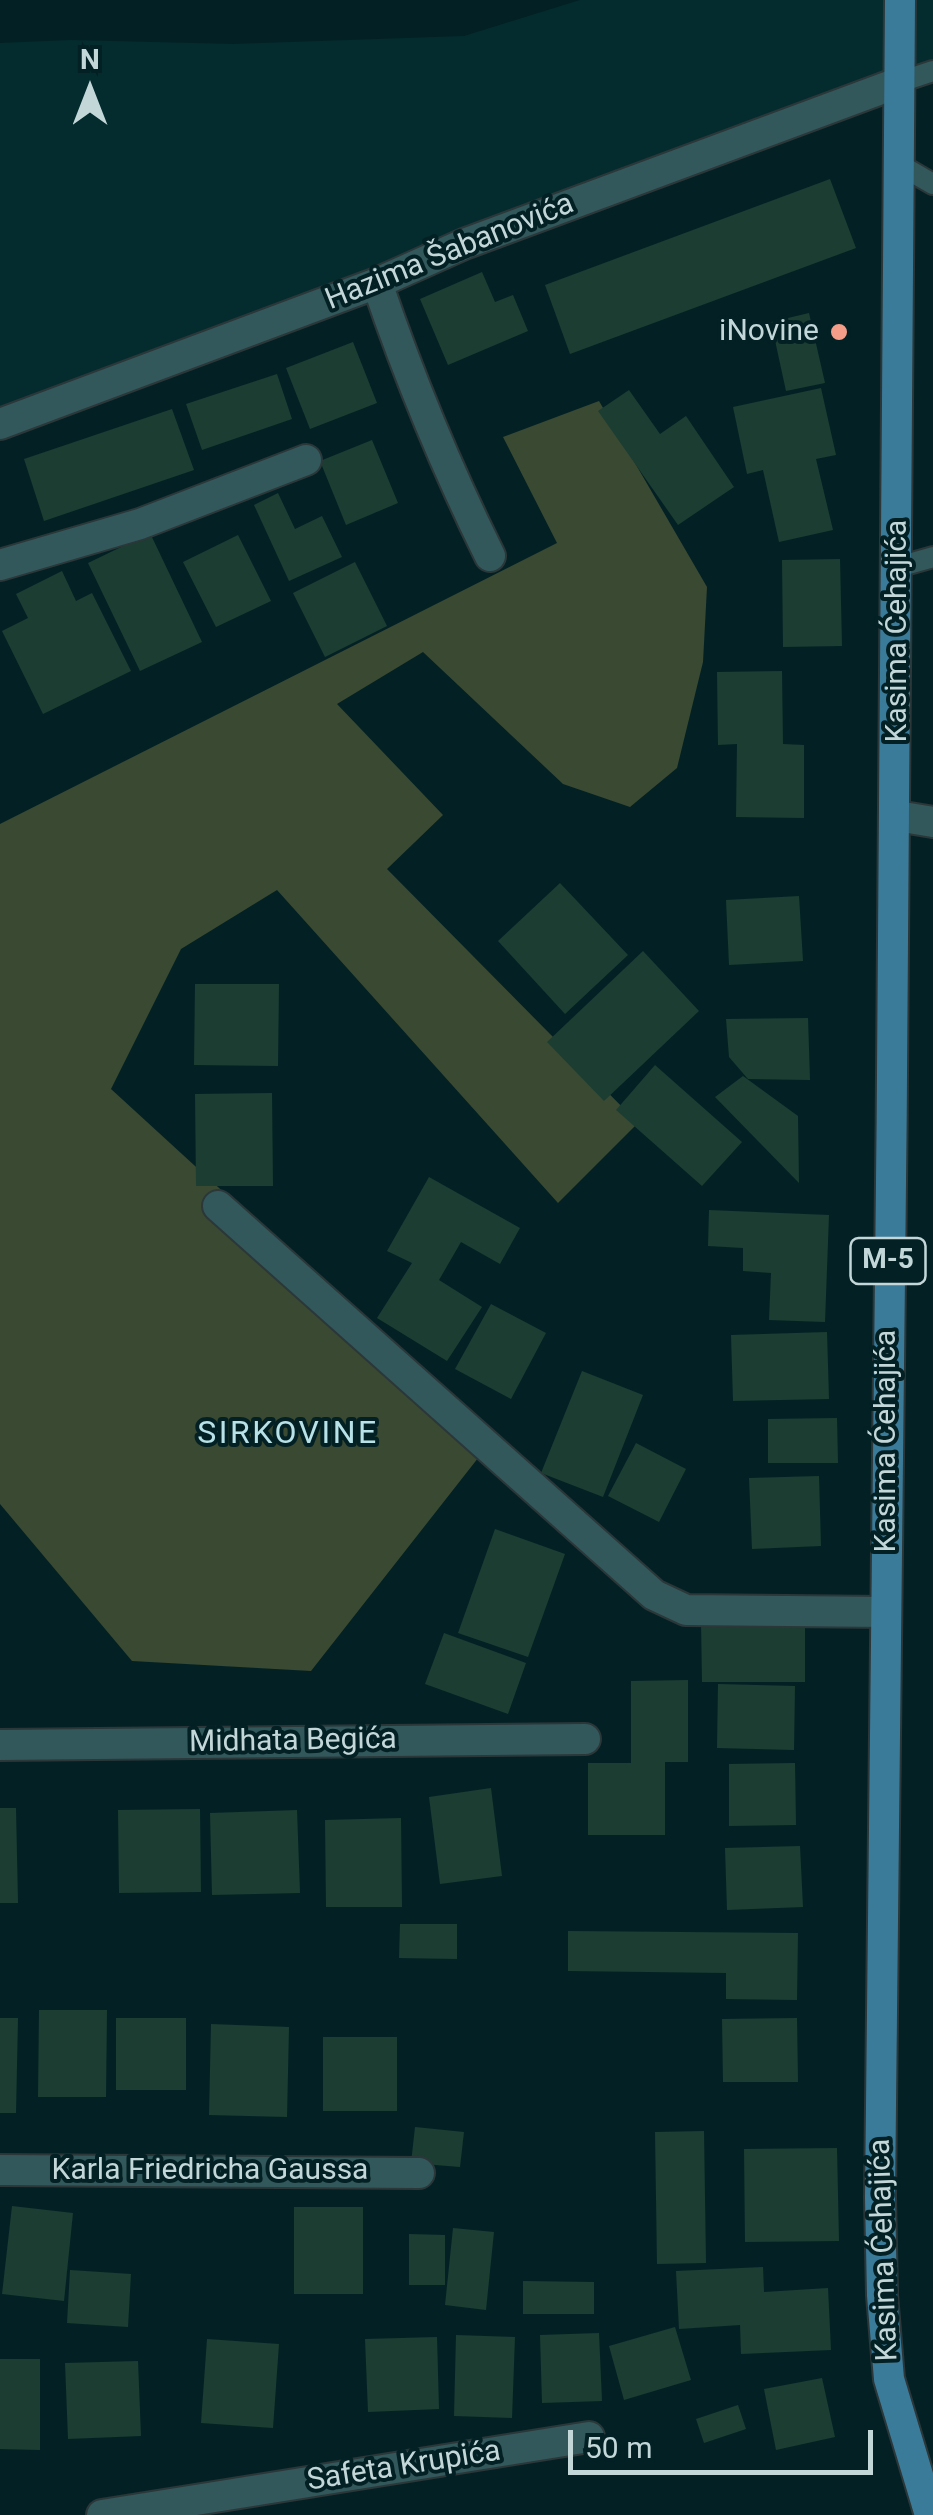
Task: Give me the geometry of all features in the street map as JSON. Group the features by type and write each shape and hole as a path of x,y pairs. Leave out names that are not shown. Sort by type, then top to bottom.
{"main road":[{"name":"Kasima Ćehajića","path":"900,0 896,816 880,2197 889,2379 930,2515"}],"street":[{"name":"Hazima Šabanovića","path":"0,424 377,283 464,244 900,82"},
{"path":"377,283 446,468 490,556"},
{"path":"0,565 140,524 306,460"},
{"path":"896,816 933,822"},
{"path":"218,1206 654,1595 686,1610 886,1612"},
{"name":"Midhata Begića","path":"0,1745 585,1740"},
{"name":"Karla Friedricha Gaussa","path":"0,2170 419,2173"},
{"name":"Safeta Krupića","path":"102,2515 588,2438"}],"lane":[{"path":"900,82 933,71"},
{"path":"900,166 933,184"},
{"path":"898,567 933,556"}],"shaded area":[{"path":"580,0 933,0 933,72 0,424 0,43 71,40 233,44 464,36"}],"green space":[{"path":"599,401 707,587 703,662 677,768 630,807 563,784 423,652 337,704 443,815 387,869 638,1123 558,1203 277,890 181,949 111,1089 493,1439 311,1671 132,1661 0,1504 0,824 557,543 503,437"}],"building":[{"path":"830,179 856,248 570,354 545,285"},
{"path":"482,272 495,302 513,295 528,331 448,365 420,299"},
{"path":"809,313 825,383 786,391 771,322"},
{"path":"353,342 377,403 310,429 286,368"},
{"path":"277,374 292,419 202,450 186,404"},
{"path":"821,388 836,455 816,459 833,530 779,542 763,470 747,474 733,407"},
{"path":"629,390 660,434 686,416 734,487 678,525 598,411"},
{"path":"172,409 194,470 44,521 24,459"},
{"path":"372,440 398,503 346,525 320,461"},
{"path":"278,493 295,529 322,516 342,557 289,581 254,505"},
{"path":"150,533 202,642 140,671 88,563"},
{"path":"238,535 271,601 216,627 183,562"},
{"path":"840,559 842,646 783,647 782,560"},
{"path":"355,562 387,626 325,657 293,593"},
{"path":"62,571 76,601 92,593 131,671 43,714 2,631 28,618 16,594"},
{"path":"782,671 783,744 804,745 804,818 736,817 737,744 718,745 717,672"},
{"path":"560,883 628,955 565,1014 498,941"},
{"path":"799,896 803,961 729,965 726,900"},
{"path":"643,951 699,1011 604,1101 547,1042"},
{"path":"195,984 279,984 278,1066 194,1065"},
{"path":"808,1018 810,1080 748,1079 729,1057 726,1019"},
{"path":"655,1065 742,1142 702,1186 616,1110"},
{"path":"743,1076 798,1116 799,1183 715,1097"},
{"path":"272,1093 273,1186 196,1186 195,1094"},
{"path":"429,1177 520,1228 500,1264 461,1242 439,1280 482,1307 447,1361 377,1318 412,1263 387,1251"},
{"path":"709,1210 829,1215 825,1322 769,1320 771,1273 743,1271 743,1248 708,1246"},
{"path":"491,1304 546,1333 511,1399 455,1369"},
{"path":"827,1332 829,1399 733,1401 731,1335"},
{"path":"582,1371 643,1395 603,1497 541,1473"},
{"path":"837,1418 838,1463 768,1463 768,1419"},
{"path":"636,1443 686,1469 659,1522 608,1496"},
{"path":"819,1476 821,1546 752,1549 749,1478"},
{"path":"495,1529 565,1554 528,1657 458,1633"},
{"path":"805,1620 805,1682 702,1682 701,1621"},
{"path":"444,1633 526,1663 508,1714 425,1684"},
{"path":"688,1680 688,1762 665,1762 665,1835 588,1835 588,1763 631,1763 631,1681"},
{"path":"718,1684 795,1686 794,1750 717,1748"},
{"path":"795,1763 796,1825 729,1826 729,1764"},
{"path":"491,1788 502,1876 440,1884 429,1797"},
{"path":"0,1808 16,1808 18,1903 0,1903"},
{"path":"200,1809 201,1892 119,1893 118,1810"},
{"path":"297,1810 300,1893 212,1895 210,1813"},
{"path":"401,1818 402,1907 326,1907 325,1820"},
{"path":"800,1846 803,1907 727,1910 725,1848"},
{"path":"400,1924 457,1924 457,1959 399,1958"},
{"path":"568,1931 798,1933 797,2000 726,1999 726,1973 568,1971"},
{"path":"39,2010 107,2010 106,2097 38,2097"},
{"path":"0,2018 18,2018 16,2113 0,2113"},
{"path":"116,2018 186,2018 186,2090 116,2090"},
{"path":"797,2018 798,2082 723,2082 722,2019"},
{"path":"211,2024 289,2027 287,2117 209,2115"},
{"path":"323,2037 397,2037 397,2111 323,2111"},
{"path":"415,2127 464,2132 460,2167 411,2163"},
{"path":"704,2131 706,2263 657,2264 655,2132"},
{"path":"837,2148 839,2241 745,2242 744,2149"},
{"path":"12,2206 73,2213 64,2301 2,2294"},
{"path":"294,2207 363,2207 363,2294 294,2294"},
{"path":"453,2228 494,2232 486,2310 445,2305"},
{"path":"409,2234 445,2235 445,2285 409,2285"},
{"path":"763,2267 764,2292 828,2288 831,2350 741,2354 740,2325 679,2329 676,2271"},
{"path":"70,2270 131,2274 128,2327 67,2323"},
{"path":"523,2281 594,2282 594,2314 523,2314"},
{"path":"675,2327 691,2380 624,2400 609,2346"},
{"path":"599,2333 602,2401 542,2403 540,2335"},
{"path":"456,2335 515,2337 512,2418 454,2416"},
{"path":"437,2337 439,2409 368,2412 365,2339"},
{"path":"207,2339 279,2344 273,2428 201,2423"},
{"path":"0,2359 40,2359 40,2450 0,2449"},
{"path":"138,2361 141,2436 68,2439 65,2363"},
{"path":"822,2378 835,2437 776,2450 764,2389"},
{"path":"738,2405 746,2429 704,2443 696,2419"}],"place":[{"name":"iNovine","path":"839,332"}],"district":[{"name":"SIRKOVINE","path":"288,1435"}]}
